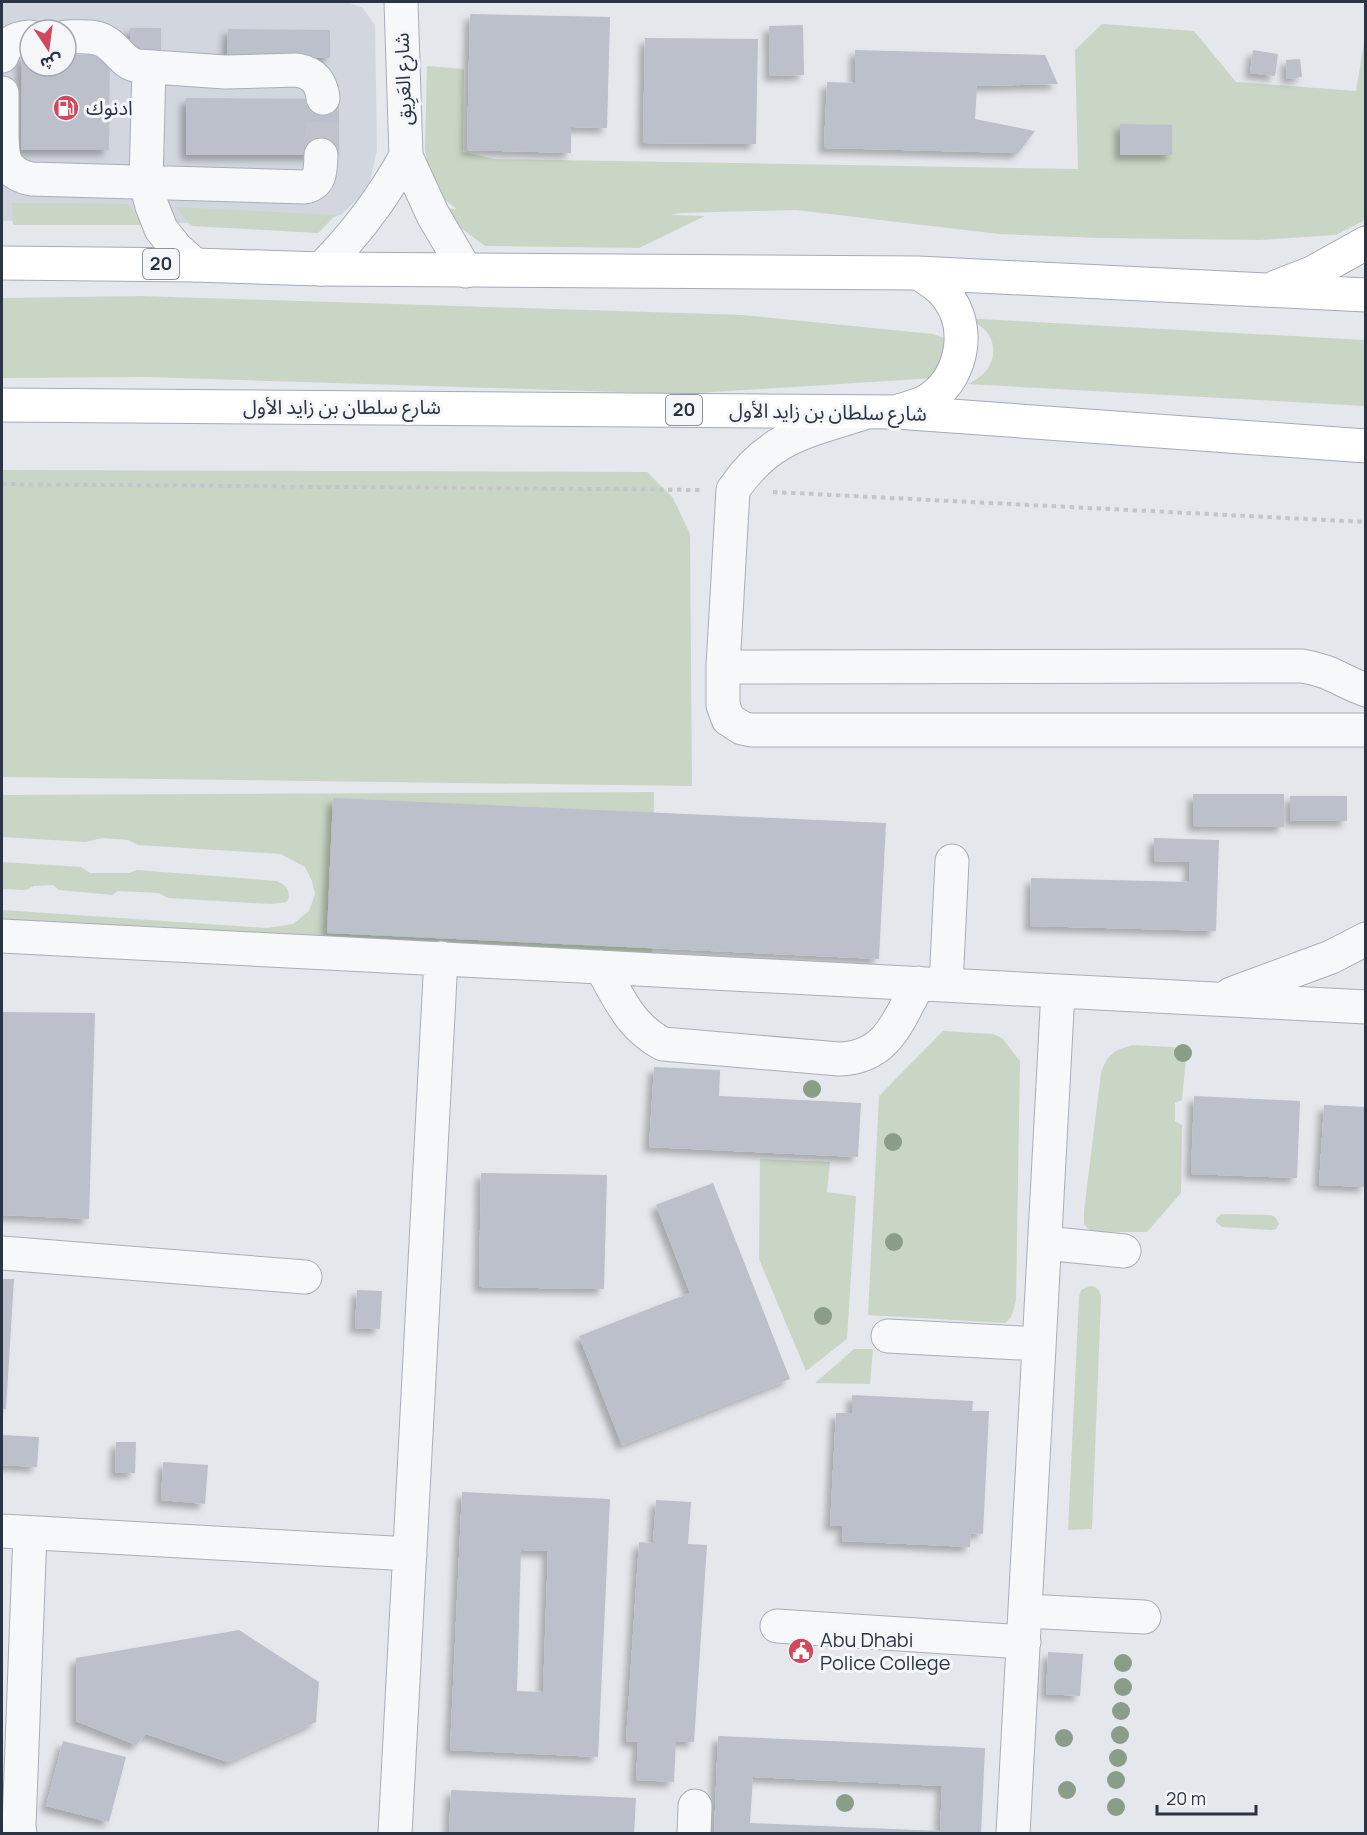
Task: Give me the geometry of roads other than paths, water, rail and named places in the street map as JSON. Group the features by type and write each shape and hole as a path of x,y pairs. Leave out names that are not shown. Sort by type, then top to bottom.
{"main road":[{"path":"1266,291 1312,273 1365,243"},
{"name":"20","path":"2,262 466,271 918,273 1365,295"},
{"path":"884,411 915,407 932,398 945,385 955,368 960,350 961,331 956,313 947,296 934,282 918,273"},
{"name":"شارع سلطان بن زايد الأول","path":"2,405 884,411 1365,446"}],"street":[{"name":"شارع العَرِيق","path":"400,2 406,156 433,215 466,271"},
{"path":"78,37 97,38 111,45 128,63 149,67 225,72 297,70 313,75 322,90 323,99"},
{"path":"2,56 9,43 18,38"},
{"path":"149,67 146,183 161,229 176,248 195,265"},
{"path":"2,93 2,155 7,180 21,177 305,187 314,184 320,176 321,155"},
{"path":"321,269 369,216 389,187 406,156"},
{"path":"884,411 798,434 778,443 753,464 733,490 723,667 724,712 735,724 751,730 1365,730"},
{"path":"723,667 1302,666 1334,674 1365,690"},
{"path":"601,967 637,1026 649,1037 663,1044 854,1059 880,1046 932,984 952,861"},
{"path":"2,936 1365,1007"},
{"path":"1218,999 1331,957 1365,939"},
{"path":"395,1833 441,958"},
{"path":"1014,1833 1058,991"},
{"path":"1045,1243 1124,1251"},
{"path":"2,1253 305,1277"},
{"path":"888,1336 1040,1344"},
{"path":"20,1833 14,1635 16,1532 410,1554"},
{"path":"777,1626 1025,1627 1144,1617"}],"tunnel":[{"path":"321,155 323,98"}],"place":[{"name":"ادنوك","path":"66,108"},
{"name":"Abu Dhabi Police College","path":"801,1651"}]}
